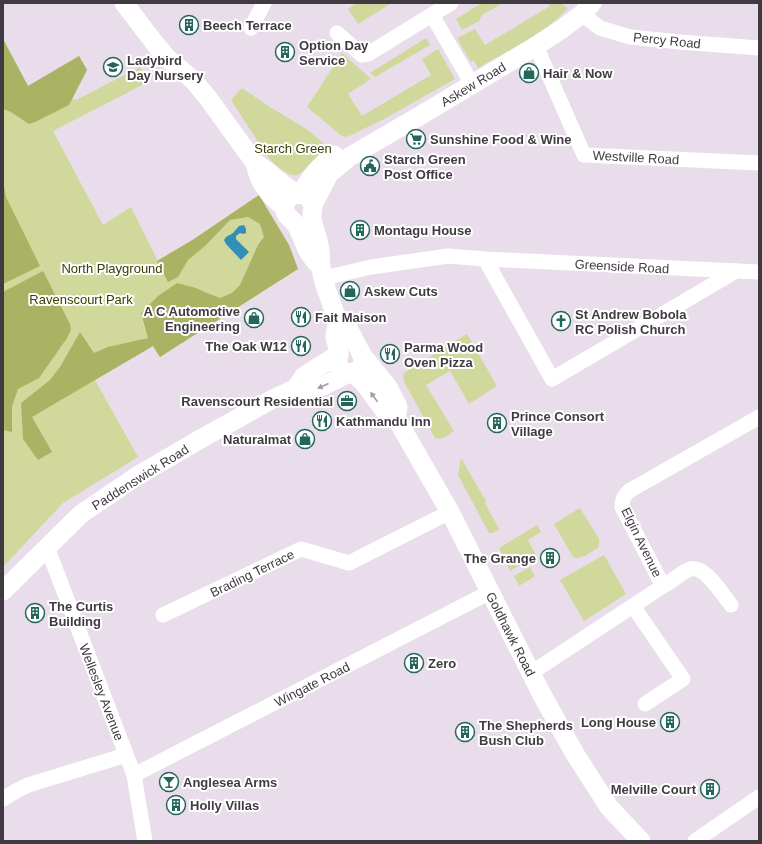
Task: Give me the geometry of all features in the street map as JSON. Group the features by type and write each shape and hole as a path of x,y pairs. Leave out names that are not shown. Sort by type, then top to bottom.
{"main road":[{"path":"124,3 167,58 193,80 208,98 255,163 258,174 270,194 300,206"},
{"name":"Askew Road","path":"300,206 328,174 349,157 536,46 562,29 587,8"},
{"name":"Goldhawk Road","path":"300,206 308,252 322,273 338,323 335,335 339,366 341,369 351,373 364,383 386,413 396,418 450,512 559,727 609,807 642,841"},
{"name":"Goldhawk Road","path":"338,323 349,330 361,353 388,387 398,407 396,418"},
{"path":"338,355 342,350 350,347 361,353 363,358 362,366 360,369 351,373"},
{"name":"Paddenswick Road","path":"3,591 81,514 137,476 204,437 296,388 304,376 338,355"},
{"name":"Paddenswick Road","path":"296,388 310,391 351,373"}],"street":[{"path":"251,28 264,3"},
{"path":"337,33 357,52 362,55 368,54 451,3"},
{"name":"Percy Road","path":"587,8 600,28 630,37 759,48"},
{"path":"432,15 472,84"},
{"name":"Westville Road","path":"536,46 584,154 759,163"},
{"name":"Greenside Road","path":"322,273 450,256 759,272"},
{"path":"485,259 552,379 736,271"},
{"name":"Elgin Avenue","path":"531,673 663,586 622,506 624,496 629,491 759,417"},
{"name":"Brading Terrace","path":"163,615 301,549 349,563 450,512"},
{"name":"Wellesley Avenue","path":"47,546 134,775 145,841"},
{"path":"663,586 690,570 696,569 702,571 708,576 731,605"},
{"name":"Wingate Road","path":"134,775 490,592"},
{"path":"633,606 683,680 645,704"},
{"path":"3,799 28,785 126,755"},
{"path":"695,841 759,797"}],"green space":[{"path":"357,3 392,3 358,24 348,9"},
{"path":"482,3 503,3 482,15 479,21 462,30 456,19"},
{"path":"548,3 560,3 568,8 558,18 537,34 478,68 474,60 471,62 457,38 475,29 485,45 550,6"},
{"path":"426,38 430,45 375,77 370,73"},
{"name":"Ravenscourt Park","path":"3,39 28,86 79,56 87,70 72,98 76,100 140,67 148,82 53,131 103,225 131,207 158,261 194,239 259,195 289,245 298,269 160,357 153,346 95,380 138,457 63,503 3,567"},
{"path":"3,39 28,86 79,56 87,70 69,105 29,124 11,112 3,109"},
{"path":"438,49 455,79 384,119 347,137 342,136 307,107 342,53 371,79 348,94 362,116 431,75 422,59"},
{"name":"Starch Green","path":"242,88 308,130 330,149 320,155 300,174 289,174 281,169 268,157 231,100"},
{"path":"3,181 6,197 40,266 3,284"},
{"path":"259,195 289,245 298,269 160,357 153,346 32,417 52,452 38,460 23,439 21,403 50,380 60,367 80,332 94,353 108,347 148,338 141,313 158,296 177,283 196,288 220,298 232,293 240,285 258,245 264,237 260,224 248,217 230,220 205,246 188,260 178,277 168,282 157,261 194,239"},
{"path":"43,271 70,324 71,330 39,378 18,389 12,406 12,432 3,430 3,292"},
{"path":"467,334 497,386 469,404 450,371 426,385 454,431 443,438 438,439 435,438 404,382 403,374"},
{"path":"461,458 486,501 485,503 499,529 493,533 489,533 458,475"},
{"path":"580,508 599,539 599,543 598,548 586,556 576,558 573,557 554,524"},
{"path":"537,525 541,532 528,540 536,555 510,571 499,548"},
{"path":"604,555 626,594 584,621 560,580"},
{"path":"530,567 535,576 519,586 514,576"}],"water":[{"path":"244,225 246,233 240,233 236,236 236,239 249,252 241,260 224,240 239,226"}],"place":[{"name":"Beech Terrace","path":"189,25"},
{"name":"Option Day Service","path":"285,52"},
{"name":"Ladybird Day Nursery","path":"113,67"},
{"name":"Hair & Now","path":"529,73"},
{"name":"Sunshine Food & Wine","path":"416,139"},
{"name":"Starch Green Post Office","path":"370,166"},
{"name":"Montagu House","path":"360,230"},
{"name":"Askew Cuts","path":"350,291"},
{"name":"Fait Maison","path":"301,317"},
{"name":"A C Automotive Engineering","path":"254,318"},
{"name":"St Andrew Bobola RC Polish Church","path":"561,321"},
{"name":"The Oak W12","path":"301,346"},
{"name":"Parma Wood Oven Pizza","path":"390,354"},
{"name":"Ravenscourt Residential","path":"347,401"},
{"name":"Kathmandu Inn","path":"322,421"},
{"name":"Prince Consort Village","path":"497,423"},
{"name":"Naturalmat","path":"305,439"},
{"name":"The Grange","path":"550,558"},
{"name":"The Curtis Building","path":"35,613"},
{"name":"Zero","path":"414,663"},
{"name":"Long House","path":"670,722"},
{"name":"The Shepherds Bush Club","path":"465,732"},
{"name":"Anglesea Arms","path":"169,782"},
{"name":"Melville Court","path":"710,789"},
{"name":"Holly Villas","path":"176,805"}],"park label":[{"name":"North Playground","path":"112,268"}]}
